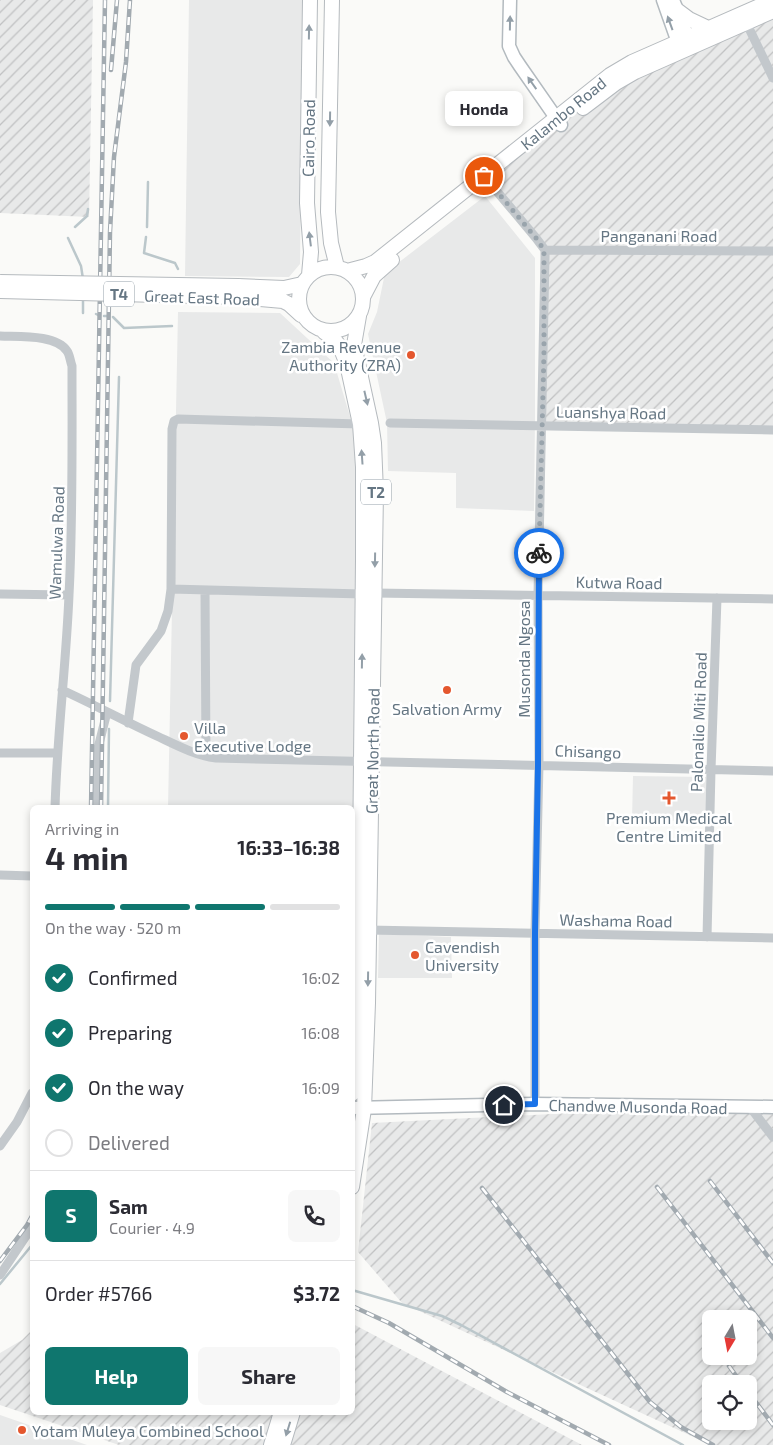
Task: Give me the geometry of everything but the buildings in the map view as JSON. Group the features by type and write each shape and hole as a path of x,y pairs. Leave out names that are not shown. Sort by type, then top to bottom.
{"main road":[{"name":"Cairo Road","path":"306,279 311,252 307,203 310,0"},
{"name":"Cairo Road","path":"332,0 328,212 332,243 342,269"},
{"name":"Kalambo Road","path":"363,297 374,276 380,270 559,121 635,72 685,44 744,18 773,0"},
{"path":"675,5 689,19 708,28"},
{"name":"Kalambo Road","path":"685,44 708,28 773,10"},
{"path":"309,67 318,73 326,72 330,67"},
{"path":"308,87 318,82 325,83 330,87"},
{"name":"Kalambo Road","path":"342,269 366,266 375,262 487,179"},
{"path":"322,268 342,269 355,277 361,287 363,297 359,316 352,324 334,332 324,332 314,327 301,313 298,303 299,293 306,279 322,268"},
{"name":"Great East Road","path":"0,291 238,292 279,288 306,279"},
{"name":"Great East Road","path":"0,282 238,292 287,302 307,321"},
{"name":"Great North Road","path":"355,1033 366,762 368,593 375,462 370,416 354,345 359,316"},
{"name":"Great North Road","path":"324,332 335,340 347,364 360,424 368,593"},
{"name":"Great North Road","path":"355,1148 368,1003 360,931 369,885 366,762"},
{"path":"270,1445 280,1415"},
{"path":"282,1445 292,1415"}],"street":[{"path":"510,0 510,46 520,66 559,121"},
{"path":"663,0 685,44"},
{"path":"675,5 685,44"},
{"path":"744,18 773,78"},
{"path":"487,179 544,250"},
{"name":"Panganani Road","path":"544,250 773,251"},
{"name":"Musonda Ngosa","path":"535,1104 538,595 544,250"},
{"name":"Wamulwa Road","path":"0,336 49,339 66,350 72,366 73,479 69,596 57,753 55,805"},
{"path":"128,723 136,664 161,631 168,612 171,589 172,429 174,421 178,419 360,424"},
{"name":"Luanshya Road","path":"390,423 773,430"},
{"name":"Kutwa Road","path":"171,589 773,599"},
{"path":"205,590 206,756"},
{"path":"0,594 69,596"},
{"name":"Palonalio Miti Road","path":"707,937 717,598"},
{"name":"Chisango","path":"62,690 191,752 216,758 773,771"},
{"path":"96,805 96,756 107,712"},
{"path":"0,753 57,753"},
{"path":"0,875 30,876"},
{"name":"Washama Road","path":"360,931 773,938"},
{"path":"0,1146 17,1122 30,1097"},
{"name":"Chandwe Musonda Road","path":"358,1109 535,1104 773,1107"},
{"path":"750,1107 773,1137"},
{"path":"0,1276 30,1230"}],"shaded area":[{"path":"0,0 93,0 89,217 0,213"},
{"path":"189,0 303,0 300,264 289,277 185,276"},
{"path":"773,15 773,430 545,427 547,250 484,179 611,79"},
{"path":"485,196 535,258 534,511 456,508 456,473 388,471 387,423 368,334 377,312 385,273"},
{"path":"178,312 280,313 334,363 355,433 359,515 353,805 168,805"},
{"name":"Premium Medical Centre Limited","path":"633,776 706,777 706,821 632,820"},
{"name":"Cavendish University","path":"379,934 451,937 452,978 378,978"},
{"path":"773,1104 773,1445 711,1445 402,1303 358,1252 372,1123"},
{"path":"355,1325 582,1445 119,1445 0,1405 0,1353 22,1340 30,1332 30,1415 355,1415"},
{"name":"Yotam Muleya Combined School","path":"0,1415 87,1445 0,1445"}],"waterway":[{"path":"147,227 148,182"},
{"path":"75,227 87,216 88,209"},
{"path":"146,237 144,253 175,263 178,269"},
{"path":"68,238 81,266 83,279"},
{"path":"83,297 83,313"},
{"path":"113,317 124,328 172,326"},
{"path":"110,701 119,377"},
{"path":"108,805 109,729"},
{"path":"0,1284 30,1247"},
{"path":"355,1291 442,1316 683,1445"}],"railway":[{"path":"91,805 105,0"},
{"path":"111,70 117,0"},
{"path":"101,805 110,232 114,157 126,62 130,0"},
{"path":"710,1181 773,1263"},
{"path":"657,1187 773,1338"},
{"path":"482,1188 650,1402 681,1427 713,1445"},
{"path":"0,1261 30,1220"},
{"path":"355,1307 389,1323 507,1392 609,1445"},
{"path":"729,1366 736,1375"},
{"path":"757,1404 773,1425"}],"way so far":[{"path":"484,176 502,195 544,250 544,351 539,553"}],"place":[{"name":"Honda","path":"484,176"},
{"name":"Zambia Revenue Authority (ZRA)","path":"411,355"},
{"name":"Salvation Army","path":"447,690"},
{"name":"Villa Executive Lodge","path":"184,736"},
{"name":"Premium Medical Centre Limited","path":"669,798"},
{"name":"Cavendish University","path":"415,955"},
{"name":"Yotam Muleya Combined School","path":"22,1430"}],"route":[{"path":"504,1105 535,1104 539,553"}]}
